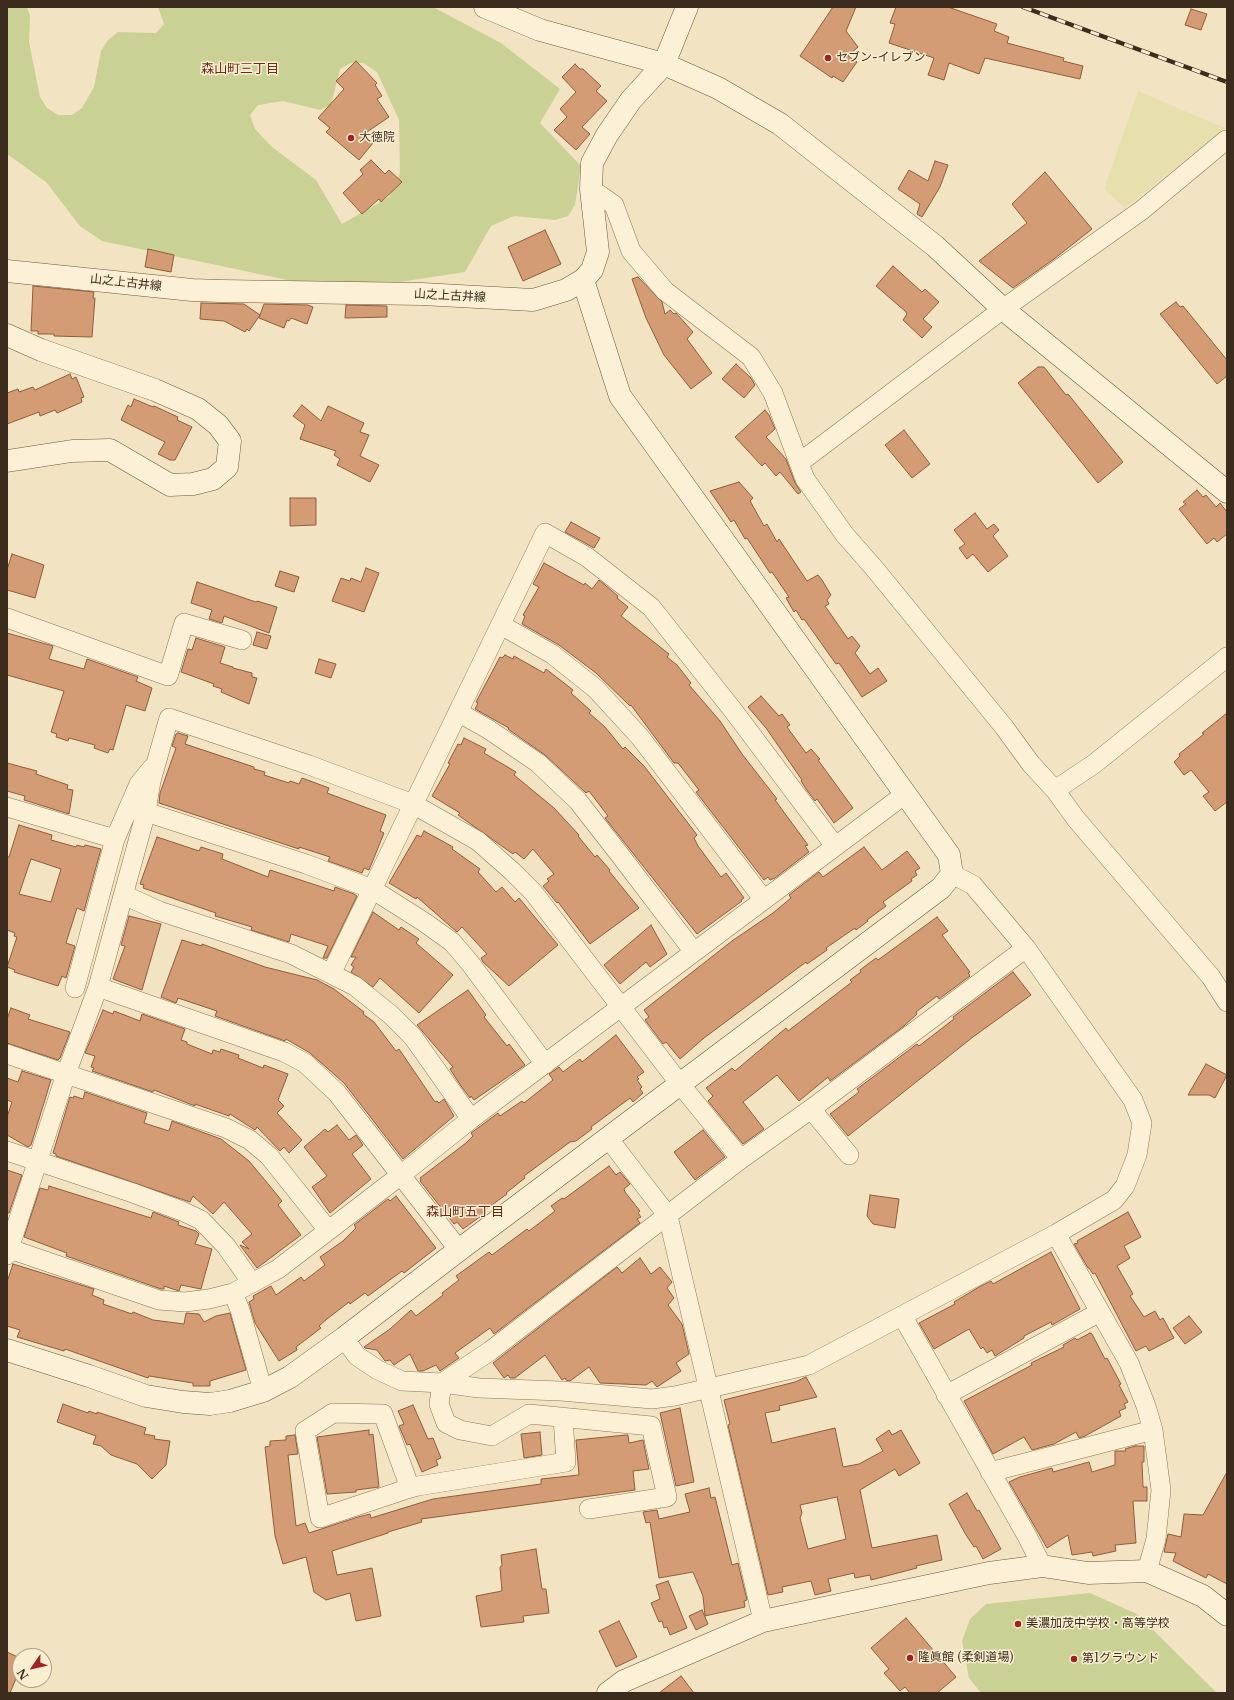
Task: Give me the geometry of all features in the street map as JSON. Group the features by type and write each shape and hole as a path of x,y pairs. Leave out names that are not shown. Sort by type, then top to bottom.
{"street":[{"path":"485,7 540,30 664,64 718,88 780,124 935,246 1003,308 1227,492"},
{"name":"山之上古井線","path":"7,271 192,290 422,294 533,300 566,290 583,280 592,270 598,252 592,189 592,163 606,135 631,100 664,64 687,7"},
{"path":"799,463 1003,308 1142,210 1226,140 1227,141"},
{"path":"592,189 614,205 632,251 665,291 751,357 773,393 805,479 845,535 874,568 1004,727 1031,764 1055,790 1076,819 1211,977 1227,1002"},
{"path":"7,1350 146,1396 182,1402 210,1404 230,1401 263,1391 290,1377 344,1338 941,888 952,874 949,855 904,795 620,396 583,280"},
{"path":"7,335 41,350 155,390 198,409 218,425 230,441 227,467 213,479 193,484 170,485 110,450 72,451 7,461"},
{"path":"331,974 545,533 587,557 652,607 732,708 834,846"},
{"path":"7,618 168,676 184,623 242,640"},
{"path":"501,625 552,654 596,689 640,737 764,900"},
{"path":"1055,790 1094,764 1227,657"},
{"path":"458,712 488,728 538,763 578,801 694,952"},
{"path":"741,1159 680,1084 623,1006 533,892 478,841 414,804 309,765 169,718 156,762 146,812 98,987 66,1074 8,1250 159,1300 185,1302 233,1293 278,1269 472,1119 623,1006 694,952 764,900 834,846 904,795"},
{"path":"75,988 115,839 139,784 156,762"},
{"path":"7,807 115,839"},
{"path":"146,812 306,864 372,889 424,922 452,942 470,963 545,1064"},
{"path":"344,1338 357,1356 378,1370 402,1381 442,1383 480,1388 561,1391 652,1399 675,1396 810,1366 1056,1234 1114,1200 1125,1186 1137,1155 1142,1123 1133,1100 1026,948 973,885 952,874"},
{"path":"124,895 159,911 291,954 355,986 391,1015 413,1037 472,1119"},
{"path":"589,1509 667,1497 651,1426 530,1414 492,1436 460,1430 446,1423 439,1404 442,1383 490,1351 741,1159 811,1109 1026,948"},
{"path":"98,987 284,1052 305,1063 337,1093 459,1250"},
{"path":"7,1054 226,1128 250,1140 269,1156 328,1230"},
{"path":"811,1109 849,1156"},
{"path":"608,1138 668,1216 763,1621"},
{"path":"7,1151 140,1196 182,1211 201,1220 226,1246 252,1283"},
{"path":"1056,1234 1129,1363 1153,1430 1158,1454 1161,1490 1156,1539 1147,1571"},
{"path":"233,1293 240,1310 263,1391"},
{"path":"946,1395 1100,1312"},
{"path":"903,1317 946,1395 1028,1536 1042,1566"},
{"path":"410,1488 383,1414 333,1413 305,1431 320,1518 410,1488 566,1462 563,1418"},
{"path":"990,1472 1153,1430"},
{"path":"608,1693 624,1681 763,1621 989,1573 1042,1566 1088,1573 1147,1571 1203,1596 1227,1615"}],"shaded area":[{"path":"1138,91 1225,128 1125,208 1104,189"}],"green space":[{"path":"7,7 27,7 30,16 29,42 40,97 47,108 58,115 72,115 82,108 94,87 101,51 108,40 118,32 156,33 164,24 158,7 433,7 501,43 560,89 540,123 581,166 575,205 568,216 555,220 514,216 491,226 465,272 340,291 102,241 80,226 46,182 7,154","holes":["351,63 363,63 377,72 399,120 400,173 389,197 342,224 316,180 272,147 255,129 250,115 258,105 283,101 320,110 331,105 340,69"]},
{"name":"第1グラウンド","path":"1090,1593 1137,1614 1217,1693 981,1693 969,1678 962,1641 970,1619 986,1604"}],"building":[{"path":"833,7 856,7 846,31 858,47 848,56 857,62 843,82 833,76 832,78 800,56"},
{"path":"896,7 948,7 997,24 994,31 1009,37 1007,43 1064,58 1063,61 1083,66 1080,79 985,58 979,74 949,63 944,80 928,75 934,58 889,43 895,24 890,23"},
{"path":"1191,9 1207,14 1201,30 1185,25"},
{"path":"356,61 377,83 375,85 382,96 377,99 389,117 364,134 373,143 359,160 326,132 330,128 318,118 344,89 336,81"},
{"path":"575,64 580,69 583,69 601,86 596,91 607,101 582,127 590,134 576,150 554,130 567,117 560,109 576,92 562,77"},
{"path":"371,160 385,174 389,170 402,182 381,202 379,199 362,214 343,193 363,174 360,170"},
{"path":"935,161 948,165 940,187 922,217 917,214 920,204 898,189 909,170 928,181"},
{"path":"1045,172 1092,229 1054,259 1013,288 979,261 1027,223 1012,204"},
{"path":"545,230 561,264 523,281 508,247"},
{"path":"148,249 174,255 171,272 145,267"},
{"path":"893,266 922,292 925,289 939,302 923,319 932,327 922,338 903,320 907,314 905,311 876,286"},
{"path":"638,277 662,302 665,314 670,310 674,314 676,313 693,332 687,339 712,373 691,389 664,355 646,318 632,279"},
{"path":"33,286 94,292 93,298 95,298 92,337 54,336 54,334 38,334 38,331 31,331"},
{"path":"1176,302 1180,307 1183,306 1227,360 1227,376 1217,384 1160,314"},
{"path":"201,303 244,304 260,315 249,331 247,329 245,332 224,321 200,319"},
{"path":"264,304 308,305 313,307 307,324 291,318 289,321 287,320 284,328 259,318"},
{"path":"346,305 387,306 387,317 345,318"},
{"path":"736,364 751,378 755,385 744,398 722,379"},
{"path":"1038,367 1044,367 1123,462 1098,483 1018,383"},
{"path":"70,374 72,379 76,377 84,397 81,398 82,402 57,413 55,410 40,416 39,412 7,424 7,393 18,389 19,392 33,387 35,390"},
{"path":"134,399 178,417 177,420 192,427 175,460 170,460 158,454 165,442 121,420 128,405 131,407"},
{"path":"302,405 321,421 328,406 364,423 360,432 369,435 360,456 379,465 370,482 337,465 340,459 334,455 336,451 300,439 305,425 293,416"},
{"path":"765,410 769,415 775,429 766,437 786,459 795,483 801,492 798,494 780,472 776,476 765,463 762,466 735,437"},
{"path":"904,430 930,464 912,478 885,445"},
{"path":"739,482 753,498 750,501 764,526 767,524 777,542 779,539 807,581 818,575 822,580 831,595 827,600 829,604 825,606 848,639 852,636 860,646 855,653 870,674 878,668 887,681 862,697 839,663 836,664 804,619 802,620 796,610 794,612 786,598 789,597 772,572 770,573 747,538 745,539 734,520 731,522 710,491"},
{"path":"1197,490 1203,497 1206,495 1216,507 1220,503 1227,512 1227,534 1217,542 1214,538 1207,544 1179,509 1186,504 1183,502"},
{"path":"290,498 316,498 316,525 290,526"},
{"path":"975,513 987,529 994,524 999,530 993,536 1008,556 988,572 973,554 967,559 959,548 965,544 954,530"},
{"path":"571,522 600,538 594,548 565,532"},
{"path":"12,554 44,565 35,598 7,590 7,570"},
{"path":"544,563 584,585 585,583 592,589 599,580 618,596 617,598 628,607 621,616 669,654 667,657 677,665 691,683 689,685 720,721 742,754 777,799 775,800 808,845 805,846 809,852 775,878 770,880 768,877 764,880 696,792 699,790 678,763 674,763 631,705 630,706 596,673 559,645 522,624 525,616 523,615 539,587 533,584"},
{"path":"366,568 379,573 364,612 332,601 341,578 350,581 351,578 361,582"},
{"path":"280,571 299,577 294,592 275,586"},
{"path":"197,582 256,602 257,601 277,607 269,633 224,616 222,623 209,619 212,610 191,603"},
{"path":"257,632 271,636 267,649 253,645"},
{"path":"7,633 53,646 49,659 84,669 87,659 138,677 136,681 152,688 145,711 126,705 113,750 110,749 108,753 94,748 95,745 69,738 68,741 56,737 57,734 51,732 64,691 7,675"},
{"path":"196,638 225,647 220,663 252,673 252,677 257,678 249,704 221,692 222,689 213,686 214,684 181,672 188,649 192,650"},
{"path":"505,655 513,659 514,656 544,673 546,669 573,690 571,693 591,711 589,713 605,727 623,749 625,747 644,766 697,835 694,838 698,846 721,877 726,873 744,898 741,900 742,901 697,934 605,818 608,816 589,791 586,793 545,755 508,729 509,728 475,709 478,703 476,702 500,657 502,658"},
{"path":"319,659 336,664 331,678 315,673"},
{"path":"761,696 779,716 782,714 790,725 787,727 806,753 811,749 820,759 818,760 853,808 834,823 817,799 815,801 806,789 801,781 802,780 766,728 748,707"},
{"path":"1227,713 1227,802 1215,811 1203,796 1209,792 1191,770 1184,775 1174,762 1180,756 1179,754"},
{"path":"178,733 188,736 185,744 254,767 254,769 265,772 264,775 289,783 290,781 299,784 302,778 329,788 327,793 386,815 380,831 384,833 369,870 364,868 362,873 328,861 330,857 299,847 299,849 159,803 160,793 176,748 172,746 176,734"},
{"path":"464,738 486,749 484,753 516,772 514,775 554,808 579,835 578,836 595,857 597,855 610,870 609,871 639,908 590,944 558,902 557,903 543,886 549,881 547,879 554,874 533,849 524,859 515,852 513,854 458,815 460,813 432,796 450,764 448,763 458,744 461,745"},
{"path":"7,763 37,771 36,774 68,785 67,789 73,790 69,814 24,800 25,796 7,791"},
{"path":"19,825 52,835 51,840 76,847 77,845 84,847 85,845 101,849 84,911 77,908 66,943 75,946 66,978 62,976 58,986 14,972 15,970 7,967 17,937 14,936 15,933 7,930 7,857 9,857","holes":["31,859 61,869 51,902 19,894"]},
{"path":"424,831 453,847 452,849 480,869 478,872 496,892 502,887 515,902 519,898 558,945 509,986 483,962 481,958 487,954 462,927 457,932 417,897 416,899 389,883 417,835 421,837"},
{"path":"157,837 199,851 201,847 223,854 222,859 268,877 270,870 334,891 335,887 357,896 327,958 323,958 328,946 291,934 289,942 251,930 252,927 215,916 216,913 143,888 144,885 140,884"},
{"path":"864,847 882,870 907,851 920,868 915,871 917,875 911,879 912,881 883,902 886,906 867,920 868,921 826,948 827,950 807,964 806,962 704,1038 680,1059 666,1042 663,1044 645,1020 649,1017 644,1010 732,941 773,913 791,898 789,895 819,872 823,877"},
{"path":"373,912 399,930 401,927 419,939 416,943 453,975 419,1013 380,978 373,987 351,972 354,967 351,965 356,957 351,957"},
{"path":"129,916 161,924 142,990 113,979 125,946 121,945"},
{"path":"937,917 948,931 942,935 970,972 968,973 970,976 939,999 937,996 916,1012 917,1014 904,1026 830,1081 828,1077 799,1101 777,1075 743,1102 764,1129 743,1144 708,1101 713,1096 706,1088 732,1068 735,1071 786,1028 788,1031 852,982 850,980 861,972 860,970 876,958 878,960"},
{"path":"651,925 667,954 650,967 646,962 620,984 604,965"},
{"path":"182,940 202,946 202,944 265,967 317,980 334,989 364,1012 363,1014 374,1022 396,1051 399,1049 435,1102 437,1101 439,1103 444,1099 454,1116 403,1159 344,1083 310,1053 286,1039 285,1041 215,1016 217,1011 178,998 176,1003 161,997"},
{"path":"1013,972 1031,995 973,1037 848,1136 830,1114 859,1092 857,1089 917,1044 919,1046 954,1019 953,1017"},
{"path":"468,990 486,1015 484,1017 507,1046 509,1044 525,1065 474,1100 471,1096 470,1098 450,1069 453,1067 417,1025"},
{"path":"11,1008 30,1015 28,1019 70,1032 58,1060 7,1043 7,1019"},
{"path":"103,1010 113,1014 114,1011 140,1021 142,1014 185,1029 181,1040 187,1042 187,1044 212,1054 213,1050 220,1052 221,1049 239,1055 238,1058 263,1068 264,1065 288,1074 278,1100 284,1106 277,1113 302,1140 289,1153 284,1147 280,1151 257,1127 255,1130 230,1114 229,1116 195,1104 195,1106 154,1090 153,1092 92,1071 94,1068 91,1067 95,1056 85,1053"},
{"path":"616,1035 644,1072 637,1077 639,1079 637,1080 642,1087 640,1089 643,1093 633,1102 630,1098 591,1127 592,1129 576,1141 570,1142 524,1176 525,1178 506,1193 507,1194 482,1212 484,1214 463,1229 457,1222 454,1224 420,1181 420,1178 466,1143 473,1136 471,1133 498,1113 500,1116 522,1101 524,1103 553,1080 549,1074 559,1067 563,1072 580,1059 582,1062"},
{"path":"1206,1064 1227,1075 1215,1098 1209,1095 1188,1095"},
{"path":"22,1071 51,1080 31,1145 28,1147 7,1135 7,1117 12,1102 7,1100 7,1078 18,1082"},
{"path":"85,1092 147,1113 144,1123 169,1131 172,1121 221,1139 249,1161 269,1185 282,1201 278,1205 301,1235 257,1268 240,1245 249,1249 242,1242 252,1234 224,1202 213,1214 193,1196 190,1202 56,1156 56,1154 53,1153 70,1097 73,1098 74,1096 83,1099"},
{"path":"337,1125 349,1140 356,1135 363,1145 352,1154 371,1179 330,1213 312,1187 327,1176 304,1147 325,1129 328,1132"},
{"path":"703,1130 725,1157 695,1180 674,1152"},
{"path":"609,1166 616,1175 620,1172 630,1184 624,1189 640,1211 638,1213 641,1217 637,1219 640,1223 494,1334 490,1328 455,1353 459,1358 440,1371 436,1365 423,1371 418,1371 410,1354 394,1365 390,1360 385,1361 377,1350 364,1347 390,1329 411,1310 416,1316 443,1295 442,1293 459,1280 456,1276 489,1252 492,1255 527,1229 529,1231 555,1211 551,1206 562,1198 564,1199"},
{"path":"7,1170 22,1175 9,1213 7,1213"},
{"path":"49,1186 151,1218 153,1212 179,1222 178,1225 196,1231 199,1234 195,1244 212,1249 201,1289 181,1285 179,1291 164,1286 164,1289 161,1289 66,1256 67,1253 24,1237 40,1188 48,1190"},
{"path":"870,1195 899,1199 895,1228 873,1224 867,1216"},
{"path":"396,1196 436,1248 404,1273 402,1271 368,1296 365,1293 350,1304 349,1302 319,1326 321,1328 296,1347 297,1350 279,1361 255,1323 249,1302 254,1299 253,1296 271,1286 276,1295 301,1277 304,1281 325,1265 320,1257 343,1241 356,1228 354,1225 388,1199 390,1201"},
{"path":"1128,1212 1141,1237 1124,1246 1130,1258 1117,1266 1133,1294 1130,1296 1144,1317 1155,1311 1160,1320 1163,1318 1174,1338 1149,1351 1146,1346 1136,1351 1095,1273 1093,1274 1088,1268 1074,1244"},
{"path":"1051,1252 1080,1309 1052,1325 1051,1322 1024,1336 1024,1338 995,1356 992,1350 987,1353 983,1347 981,1349 969,1329 934,1349 919,1323 955,1304 954,1302 979,1287 991,1281 993,1284"},
{"path":"640,1258 651,1274 660,1267 672,1282 667,1288 674,1298 668,1305 682,1324 689,1354 676,1363 681,1371 657,1387 652,1381 646,1385 600,1383 589,1367 570,1381 566,1380 565,1378 562,1380 545,1355 515,1378 510,1378 508,1375 504,1378 493,1363 617,1267 622,1273"},
{"path":"13,1264 94,1289 92,1295 104,1300 103,1304 132,1314 133,1312 153,1320 184,1324 186,1313 199,1314 204,1322 216,1316 230,1313 246,1370 210,1381 210,1386 193,1386 193,1383 149,1376 148,1378 65,1349 64,1351 17,1337 20,1330 7,1326 7,1282"},
{"path":"1189,1316 1202,1332 1185,1344 1173,1328"},
{"path":"1090,1333 1092,1334 1105,1359 1107,1358 1121,1384 1119,1385 1128,1402 1124,1404 1126,1408 1119,1411 1121,1416 1079,1438 1076,1432 1054,1444 1032,1450 1024,1437 993,1454 964,1401 1032,1365 1031,1363 1064,1347 1063,1345 1075,1338 1077,1340"},
{"path":"806,1377 817,1397 779,1406 780,1410 765,1413 772,1443 835,1428 843,1467 859,1464 883,1451 876,1439 889,1430 892,1435 901,1430 920,1463 899,1476 895,1469 860,1490 872,1548 937,1535 942,1560 916,1566 917,1568 871,1580 870,1575 855,1578 854,1573 828,1579 831,1591 815,1595 811,1581 782,1587 783,1592 768,1595 728,1425 730,1424 724,1400 795,1382","holes":["837,1497 846,1539 808,1549 800,1518 802,1513 800,1505"]},
{"path":"63,1404 88,1413 89,1411 97,1414 97,1412 146,1428 144,1434 155,1436 154,1439 170,1441 166,1465 152,1479 137,1464 111,1455 101,1446 93,1444 96,1436 57,1422"},
{"path":"413,1405 428,1439 433,1438 441,1458 436,1460 438,1465 422,1472 410,1444 407,1445 399,1426 404,1424 398,1411"},
{"path":"680,1408 694,1482 676,1486 660,1413"},
{"path":"369,1430 369,1435 373,1434 379,1487 356,1490 356,1492 327,1494 317,1437"},
{"path":"540,1432 542,1455 524,1458 521,1434"},
{"path":"295,1435 298,1454 288,1455 296,1526 305,1523 309,1533 358,1517 370,1514 371,1518 433,1499 541,1484 541,1479 579,1475 576,1440 628,1435 629,1443 643,1440 649,1469 633,1471 635,1490 421,1519 422,1522 332,1551 337,1575 372,1568 381,1616 356,1621 350,1593 326,1600 314,1592 306,1557 283,1564 275,1536 265,1447 270,1446 270,1441 286,1440 286,1436"},
{"path":"1135,1446 1144,1446 1144,1462 1142,1462 1143,1487 1147,1487 1147,1501 1133,1501 1136,1543 1115,1545 1116,1551 1093,1556 1092,1552 1072,1555 1068,1535 1047,1548 1009,1482 1020,1477 1052,1468 1053,1472 1089,1462 1092,1472 1115,1465 1115,1451 1126,1451 1125,1449"},
{"path":"1227,1472 1227,1584 1208,1574 1206,1578 1173,1561 1176,1553 1164,1552 1168,1534 1181,1537 1184,1514 1203,1515"},
{"path":"709,1488 711,1498 715,1497 732,1565 738,1563 747,1600 744,1601 745,1607 705,1616 703,1596 693,1572 659,1578 650,1522 646,1523 643,1512 657,1510 659,1519 690,1512 685,1494"},
{"path":"967,1493 977,1511 979,1510 1001,1549 983,1559 976,1546 974,1547 966,1535 949,1504"},
{"path":"536,1549 542,1589 546,1589 549,1613 523,1616 524,1622 481,1627 476,1596 502,1591 500,1567 502,1566 501,1555"},
{"path":"668,1581 687,1628 670,1635 667,1627 664,1628 662,1621 659,1622 651,1603 660,1599 656,1585"},
{"path":"702,1610 708,1624 696,1630 689,1616"},
{"name":"隆眞館 (柔剣道場)","path":"906,1618 956,1677 937,1693 910,1693 905,1687 900,1691 884,1673 889,1669 871,1648"},
{"path":"619,1621 637,1657 616,1667 599,1631"},
{"path":"7,1652 12,1654 12,1688 10,1693 7,1693"},
{"path":"681,1676 694,1693 659,1693"}],"railway":[{"path":"1023,7 1227,82"}],"place":[{"name":"セブン-イレブン","path":"828,58"},
{"name":"大徳院","path":"351,138"},
{"name":"美濃加茂中学校・高等学校","path":"1018,1624"},
{"name":"隆眞館 (柔剣道場)","path":"910,1658"},
{"name":"第1グラウンド","path":"1074,1659"}],"district":[{"name":"森山町三丁目","path":"240,69"},
{"name":"森山町五丁目","path":"465,1212"}]}
